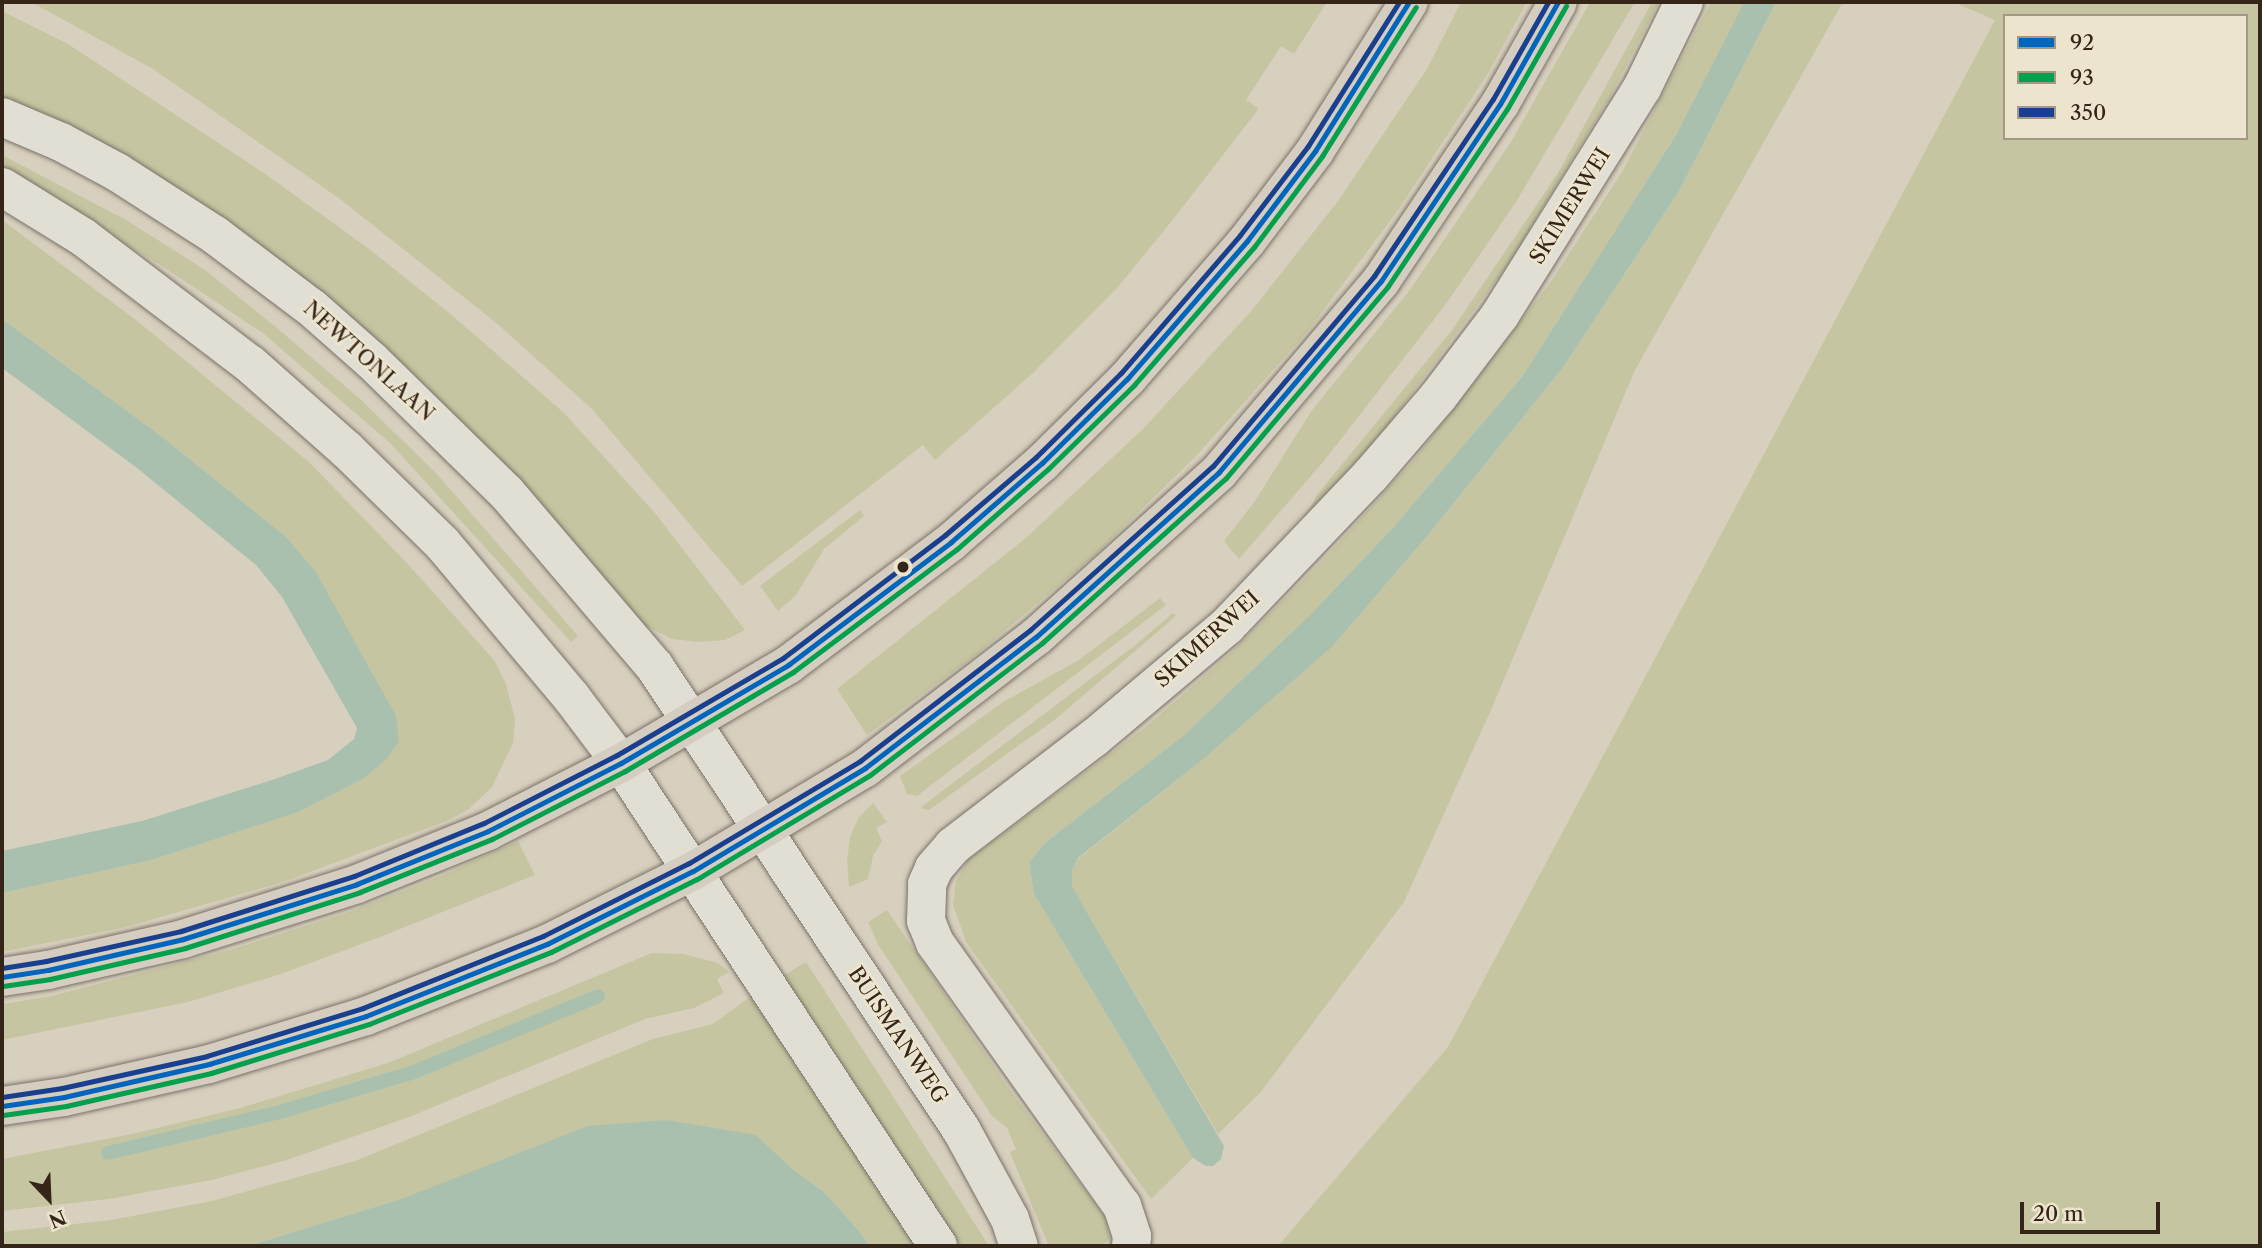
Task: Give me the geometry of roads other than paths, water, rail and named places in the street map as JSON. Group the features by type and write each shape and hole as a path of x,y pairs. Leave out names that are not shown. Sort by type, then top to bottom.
{"main road":[{"path":"2,977 48,970 183,939 357,884 488,831 621,763 788,665 951,542 1042,463 1126,379 1247,241 1315,150 1409,2"},
{"path":"2,1106 64,1097 209,1064 366,1016 547,944 693,872 865,768 1036,637 1219,472 1381,281 1500,104 1558,2"}],"street":[{"name":"SKIMERWEI","path":"1131,1246 1132,1236 1122,1206 936,943 926,921 927,884 934,868 953,846 1094,738 1227,626 1387,456 1438,397 1507,304 1636,99 1684,2"},
{"name":"NEWTONLAAN","path":"2,117 61,142 166,202 215,235 322,317 433,418 506,492 629,633 692,722 763,832"},
{"path":"2,187 82,237 250,364 347,450 442,543 564,688 621,763 938,1246"},
{"name":"BUISMANWEG","path":"763,832 962,1131 1010,1219 1019,1246"}],"waterway":[{"path":"108,1153 280,1112 414,1072 598,996"}]}
